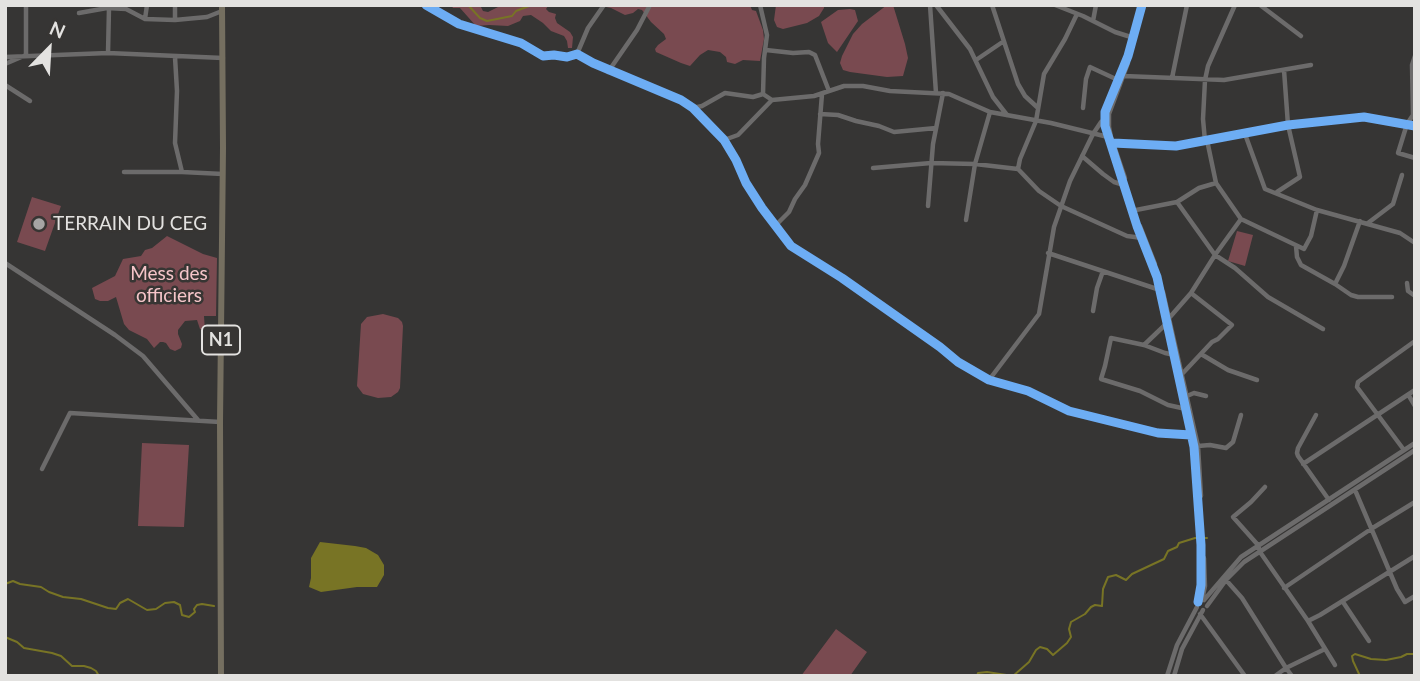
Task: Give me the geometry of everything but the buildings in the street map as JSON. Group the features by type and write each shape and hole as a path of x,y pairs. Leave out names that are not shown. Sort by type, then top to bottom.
{"highway":[{"name":"N1","path":"221,676 222,8"}],"street":[{"path":"26,5 26,55"},
{"path":"145,19 147,5"},
{"path":"175,5 175,20"},
{"path":"426,5 459,24 521,43 544,56 567,58 578,54 588,28 604,5"},
{"path":"609,70 637,30 650,5"},
{"path":"760,5 767,35 763,94"},
{"path":"933,5 959,34 976,60 993,97 1007,115"},
{"path":"933,5 936,93"},
{"path":"992,5 1018,84 1038,109"},
{"path":"1056,5 1134,38"},
{"path":"1093,21 1096,5"},
{"path":"1143,5 1134,38 1105,112 1105,119 1157,277 1183,373 1198,446 1205,586 1201,606 1182,649 1174,676"},
{"path":"1109,137 1109,114 1137,39 1143,5"},
{"path":"1172,78 1186,5"},
{"path":"1235,5 1208,66 1205,80 1203,120 1216,183 1241,219 1304,249 1311,236 1317,210"},
{"path":"1260,5 1301,36"},
{"path":"108,53 109,8"},
{"path":"79,13 109,8 125,9 145,19 175,20 207,17 222,8"},
{"path":"1018,169 1036,121 1044,74 1077,14"},
{"path":"976,60 1004,41"},
{"path":"766,50 809,52 815,55 829,91"},
{"path":"5,57 108,53 223,58"},
{"path":"578,54 593,63 681,100 693,108 724,140 746,183 791,246 842,278 958,362 989,380 1028,391 1069,411 1158,433 1191,435"},
{"path":"5,64 26,55"},
{"path":"1415,55 1412,65 1413,115 1407,124 1398,153 1415,158"},
{"path":"175,57 175,143 182,172"},
{"path":"1124,76 1224,80 1311,65"},
{"path":"1083,108 1090,68 1119,80"},
{"path":"1276,192 1300,177 1288,125 1284,70"},
{"path":"5,85 30,101"},
{"path":"724,140 738,135 772,100 822,93 844,86 943,93 959,97 990,112 1109,137 1114,143 1159,276 1194,447 1202,538"},
{"path":"693,108 725,93 753,97 763,94"},
{"path":"775,226 789,212 819,153 822,93"},
{"path":"928,206 931,163 943,93"},
{"path":"763,94 772,100"},
{"path":"966,220 975,164 990,112"},
{"path":"820,114 838,115 894,132 936,128"},
{"path":"1114,143 1176,146 1288,125 1364,117 1415,126"},
{"path":"989,380 1039,314 1048,253 1061,206 1093,134 1105,119"},
{"path":"1245,134 1265,189 1317,210 1400,233 1415,243"},
{"path":"1082,156 1114,182 1125,185"},
{"path":"873,168 931,163 1018,169 1039,191 1061,206 1127,236 1142,238"},
{"path":"124,172 223,174"},
{"path":"1367,223 1393,204 1402,175"},
{"path":"1136,210 1177,202 1199,188 1216,183"},
{"path":"1177,202 1215,255 1235,268 1268,297 1323,329"},
{"path":"1144,345 1191,293 1241,219"},
{"path":"1335,284 1360,221"},
{"path":"1296,246 1301,265 1351,295 1392,296"},
{"path":"1048,253 1160,290"},
{"path":"5,263 143,356 198,420"},
{"path":"1093,311 1103,271"},
{"path":"1407,283 1408,291 1415,296"},
{"path":"1183,373 1232,325 1191,293"},
{"path":"1175,355 1111,338 1101,379 1140,391 1168,405 1186,409"},
{"path":"1404,450 1356,387 1358,382 1415,341"},
{"path":"1201,354 1228,370 1257,380"},
{"path":"1303,464 1415,390"},
{"path":"1187,396 1194,393 1206,396"},
{"path":"1409,396 1415,406"},
{"path":"42,469 71,413 220,422"},
{"path":"1198,446 1226,448 1233,442 1241,415"},
{"path":"1316,415 1298,448 1298,456 1329,500"},
{"path":"1167,676 1177,645 1201,606 1241,557 1415,443"},
{"path":"1201,606 1244,562 1415,450"},
{"path":"1265,486 1233,517 1258,545 1335,665"},
{"path":"1355,490 1397,589 1405,602 1415,596"},
{"path":"1284,588 1415,502"},
{"path":"1308,621 1415,556"},
{"path":"1226,580 1242,598 1292,676"},
{"path":"1343,602 1369,641"},
{"path":"1201,606 1245,676"},
{"path":"1275,676 1325,649"}],"green space":[{"path":"451,5 480,5 483,11 488,12 502,5 555,5 546,9 556,14 557,23 570,32 573,37 572,48 568,48 564,36 551,31 531,15 523,16 520,21 508,26 476,26 460,8 453,8"},
{"path":"597,5 750,5 752,10 756,11 763,30 760,61 743,60 735,64 727,62 720,52 708,50 690,66 681,63 656,52 658,45 666,39 642,10 625,15"},
{"path":"776,5 824,5 824,8 819,16 807,23 783,29 777,27 774,20"},
{"path":"887,5 893,5 905,44 908,58 903,76 887,77 843,70 840,63 853,34"},
{"path":"838,10 855,10 858,21 837,52 828,43 821,22"},
{"name":"TERRAIN DU CEG","path":"32,197 61,206 45,251 17,242"},
{"path":"1237,231 1253,235 1245,266 1228,261"},
{"name":"Mess des officiers","path":"167,236 217,258 216,316 204,316 205,331 200,329 197,320 185,321 178,330 181,348 175,351 163,342 154,348 147,339 129,330 124,324 116,297 100,301 95,299 92,288 115,276 123,259 141,256 145,250"},
{"path":"383,314 398,318 403,326 400,388 391,397 378,398 363,394 357,386 361,324 367,317"},
{"path":"142,443 189,445 184,527 138,526"},
{"path":"836,629 867,652 850,676 801,676"}],"shaded area":[{"path":"320,542 366,548 378,555 384,565 384,575 377,587 321,592 309,587 311,558"}],"waterway":[{"path":"468,5 480,18 487,21 512,16 516,11 529,6"},
{"path":"977,676 978,673 987,672 1013,676 1029,662 1040,647 1053,655 1071,637 1071,622 1091,607 1102,606 1103,589 1108,577 1116,575 1126,580 1132,574 1164,559 1168,551 1179,543 1195,538 1207,538"},
{"path":"5,584 13,581 41,587 63,597 116,609 128,599 147,610 174,602 180,605 182,615 189,617 195,612 197,605 214,606"},
{"path":"5,637 24,648 61,656 72,666 91,668 99,676"},
{"path":"1360,676 1353,661 1352,656 1355,654 1386,660 1415,654"}],"cycle path":[{"path":"426,5 459,24 521,43 543,56 567,57 577,54 681,100 693,108 724,140 746,183 791,246 842,278 958,362 989,380 1028,391 1069,411 1158,433 1191,435"},
{"path":"1142,5 1128,56 1105,112 1105,126 1137,226 1157,277 1194,447 1201,545 1201,585 1198,602"},
{"path":"1113,143 1176,146 1288,125 1364,117 1415,126"}],"place":[{"name":"TERRAIN DU CEG","path":"39,224"}]}
